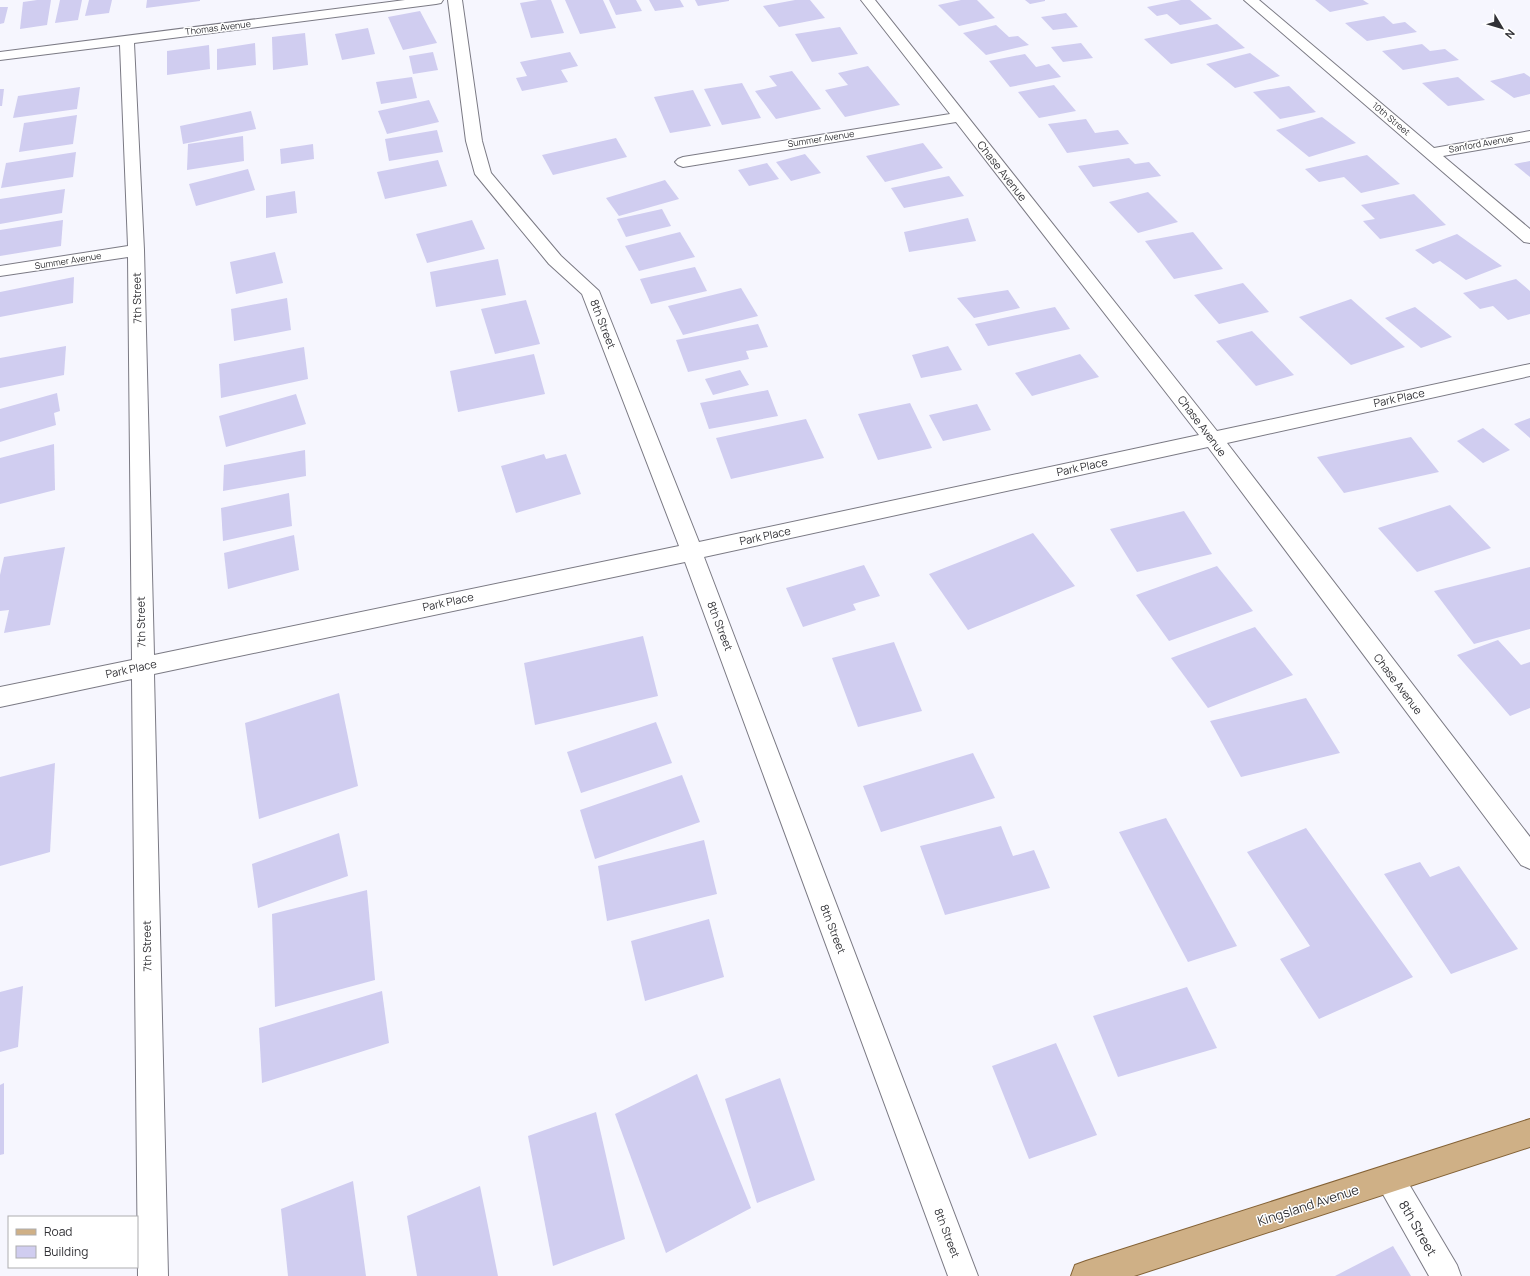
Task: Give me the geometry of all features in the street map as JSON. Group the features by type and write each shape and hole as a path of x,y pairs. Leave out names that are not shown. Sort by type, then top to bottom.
{"main road":[{"name":"Kingsland Avenue","path":"1086,1276 1530,1133"}],"street":[{"name":"Thomas Avenue","path":"0,56 436,0"},
{"name":"8th Street","path":"455,0 474,141 483,174 555,260 590,291 692,552 963,1276"},
{"name":"Chase Avenue","path":"868,0 1212,439 1530,857"},
{"name":"10th Street","path":"1251,0 1530,238"},
{"name":"7th Street","path":"127,40 136,250 153,1276"},
{"name":"Summer Avenue","path":"683,162 960,117"},
{"name":"Sanford Avenue","path":"1431,153 1530,136"},
{"name":"Summer Avenue","path":"0,271 136,250"},
{"name":"Park Place","path":"0,697 142,666 692,552 1530,370"},
{"name":"8th Street","path":"1390,1179 1446,1276"}],"building":[{"path":"51,0 47,25 20,29 23,2"},
{"path":"60,0 82,0 78,20 55,23"},
{"path":"89,0 112,0 109,13 85,16"},
{"path":"147,0 200,0 200,1 146,8"},
{"path":"538,0 551,0 564,33 531,38 520,3"},
{"path":"565,0 603,0 616,28 580,34"},
{"path":"609,0 636,0 642,11 616,15"},
{"path":"649,0 680,0 684,7 655,11"},
{"path":"695,0 729,0 729,1 698,6"},
{"path":"795,0 810,0 825,18 779,27 763,6"},
{"path":"961,0 977,0 995,18 959,26 938,5"},
{"path":"1025,0 1045,0 1045,1 1030,4"},
{"path":"1181,0 1190,0 1212,19 1180,25 1167,14 1157,16 1147,7"},
{"path":"1315,0 1363,0 1369,4 1330,12"},
{"path":"0,7 8,7 4,23 0,24"},
{"path":"420,11 437,43 403,50 388,17"},
{"path":"1066,13 1078,27 1053,30 1041,17"},
{"path":"1384,16 1393,24 1405,22 1417,32 1367,41 1345,23"},
{"path":"1217,24 1245,48 1171,64 1144,39"},
{"path":"996,25 1009,37 1018,36 1029,45 986,55 963,33"},
{"path":"840,27 858,54 812,62 795,34"},
{"path":"368,28 375,54 342,60 335,34"},
{"path":"305,33 308,65 273,70 272,37"},
{"path":"255,43 256,65 217,70 217,49"},
{"path":"1081,43 1093,58 1063,62 1051,47"},
{"path":"1422,44 1430,51 1445,49 1459,60 1403,70 1382,51"},
{"path":"209,45 210,69 167,75 167,51"},
{"path":"433,52 438,70 413,74 409,56"},
{"path":"570,52 578,66 561,70 568,82 522,91 516,78 527,76 520,62"},
{"path":"1250,53 1280,76 1235,88 1206,64"},
{"path":"1025,54 1036,67 1049,64 1061,77 1010,87 989,61"},
{"path":"868,66 900,105 845,117 825,90 848,85 838,73"},
{"path":"792,71 821,109 776,119 755,91 777,86 769,76"},
{"path":"1524,73 1530,77 1530,94 1514,98 1490,81"},
{"path":"412,77 417,98 381,104 376,82"},
{"path":"1458,77 1485,100 1448,106 1422,83"},
{"path":"742,83 761,118 722,125 704,89"},
{"path":"1054,85 1076,111 1039,118 1018,92"},
{"path":"1289,86 1316,112 1280,119 1253,92"},
{"path":"80,87 77,109 13,118 18,96"},
{"path":"0,89 4,89 2,106 0,106"},
{"path":"693,90 711,126 670,133 654,97"},
{"path":"429,100 439,122 387,134 378,111"},
{"path":"251,111 256,129 183,144 180,126"},
{"path":"77,115 73,144 19,152 24,123"},
{"path":"1322,117 1356,143 1309,157 1276,130"},
{"path":"1086,119 1095,133 1118,130 1129,144 1067,153 1048,124"},
{"path":"437,130 443,152 389,161 385,139"},
{"path":"243,136 244,161 187,170 188,144"},
{"path":"616,138 627,157 553,175 542,155"},
{"path":"923,143 943,168 885,182 866,156"},
{"path":"313,144 314,159 281,164 280,149"},
{"path":"76,152 73,177 1,188 6,163"},
{"path":"805,154 821,173 791,181 776,162"},
{"path":"1367,155 1400,184 1361,193 1344,177 1319,182 1305,169"},
{"path":"1129,158 1135,164 1149,162 1161,176 1093,187 1078,166"},
{"path":"438,160 447,186 385,199 377,172"},
{"path":"1530,161 1530,177 1514,164"},
{"path":"767,163 779,179 749,186 738,170"},
{"path":"248,169 255,190 196,206 189,184"},
{"path":"949,176 964,196 904,208 891,188"},
{"path":"665,180 679,199 619,216 606,198"},
{"path":"65,189 62,213 0,224 0,199"},
{"path":"295,191 297,213 266,218 266,196"},
{"path":"1148,192 1178,222 1138,233 1109,202"},
{"path":"1414,194 1446,225 1380,239 1363,221 1375,219 1361,205"},
{"path":"662,209 671,226 626,237 617,219"},
{"path":"968,218 976,241 909,252 904,232"},
{"path":"63,220 61,246 0,256 0,230"},
{"path":"472,220 485,249 427,263 416,234"},
{"path":"680,232 695,257 639,271 625,246"},
{"path":"1193,232 1223,269 1174,279 1145,241"},
{"path":"1457,234 1502,266 1466,280 1440,261 1433,264 1415,250"},
{"path":"275,252 283,283 236,294 230,262"},
{"path":"498,259 506,295 436,307 430,272"},
{"path":"695,267 707,291 651,304 640,279"},
{"path":"74,277 73,303 0,317 0,292"},
{"path":"1516,279 1530,291 1530,314 1508,320 1493,306 1480,309 1463,293"},
{"path":"1243,283 1269,312 1219,324 1194,295"},
{"path":"741,288 758,316 683,335 668,306"},
{"path":"1008,290 1020,308 974,318 957,298"},
{"path":"287,298 291,330 234,341 231,309"},
{"path":"1351,299 1405,347 1351,365 1299,317"},
{"path":"526,300 540,344 495,354 481,309"},
{"path":"1055,307 1070,329 988,346 975,324"},
{"path":"1415,307 1452,337 1421,348 1385,318"},
{"path":"758,324 768,347 746,351 749,359 688,372 676,340"},
{"path":"1252,331 1294,375 1256,386 1216,341"},
{"path":"66,346 64,375 0,388 0,358"},
{"path":"948,346 962,370 921,378 912,355"},
{"path":"304,347 308,379 221,398 219,364"},
{"path":"534,354 545,394 458,412 450,371"},
{"path":"1080,354 1099,377 1032,396 1015,373"},
{"path":"740,370 749,385 713,395 705,379"},
{"path":"768,390 778,416 709,429 700,403"},
{"path":"57,393 60,411 54,413 56,425 0,442 0,409"},
{"path":"296,394 306,424 226,447 219,416"},
{"path":"910,403 932,448 878,460 858,414"},
{"path":"977,404 991,430 943,441 929,415"},
{"path":"1530,418 1530,438 1514,424"},
{"path":"806,419 824,458 731,479 716,438"},
{"path":"1483,428 1510,450 1483,463 1457,441"},
{"path":"1411,437 1439,472 1344,493 1317,457"},
{"path":"54,444 55,490 0,504 0,458"},
{"path":"305,450 306,476 223,491 224,465"},
{"path":"544,454 546,459 566,454 581,494 516,513 501,466"},
{"path":"289,493 292,526 223,541 221,508"},
{"path":"1450,505 1491,548 1417,572 1378,528"},
{"path":"1184,511 1212,554 1137,572 1110,529"},
{"path":"1033,533 1075,586 968,630 929,574"},
{"path":"294,535 299,570 228,589 224,553"},
{"path":"65,547 50,625 4,633 9,610 0,611 0,575 4,557"},
{"path":"864,565 880,596 853,604 856,610 803,627 786,588"},
{"path":"1217,566 1253,611 1169,641 1136,595"},
{"path":"1530,567 1530,629 1474,644 1434,591"},
{"path":"1255,627 1293,675 1208,708 1171,658"},
{"path":"643,636 658,696 535,725 524,663"},
{"path":"1498,640 1521,665 1530,662 1530,708 1510,716 1457,655"},
{"path":"894,642 922,711 858,727 832,658"},
{"path":"339,693 358,786 259,819 245,723"},
{"path":"1306,698 1340,753 1241,777 1210,721"},
{"path":"656,722 672,763 581,793 567,752"},
{"path":"973,753 995,798 881,832 863,786"},
{"path":"55,763 50,852 0,866 0,777"},
{"path":"682,775 700,822 595,859 580,810"},
{"path":"1166,818 1237,946 1188,962 1119,832"},
{"path":"1001,826 1013,856 1034,850 1050,888 945,915 920,846"},
{"path":"1306,828 1413,977 1319,1019 1280,959 1310,946 1247,852"},
{"path":"339,833 348,876 258,908 252,864"},
{"path":"704,840 717,894 607,921 598,866"},
{"path":"1420,862 1430,877 1459,866 1518,949 1451,974 1384,874"},
{"path":"367,890 375,980 275,1007 272,914"},
{"path":"709,919 724,977 645,1001 631,941"},
{"path":"23,986 18,1047 0,1052 0,992"},
{"path":"1187,987 1217,1048 1118,1077 1093,1016"},
{"path":"382,991 389,1043 262,1083 259,1028"},
{"path":"1056,1043 1097,1135 1029,1159 992,1066"},
{"path":"697,1074 751,1208 666,1253 615,1114"},
{"path":"780,1078 815,1180 757,1203 725,1099"},
{"path":"4,1083 4,1154 0,1155 0,1085"},
{"path":"596,1112 625,1239 553,1266 528,1136"},
{"path":"353,1181 366,1276 288,1276 281,1209"},
{"path":"480,1186 498,1276 417,1276 407,1216"},
{"path":"1393,1246 1411,1276 1335,1276"}]}
